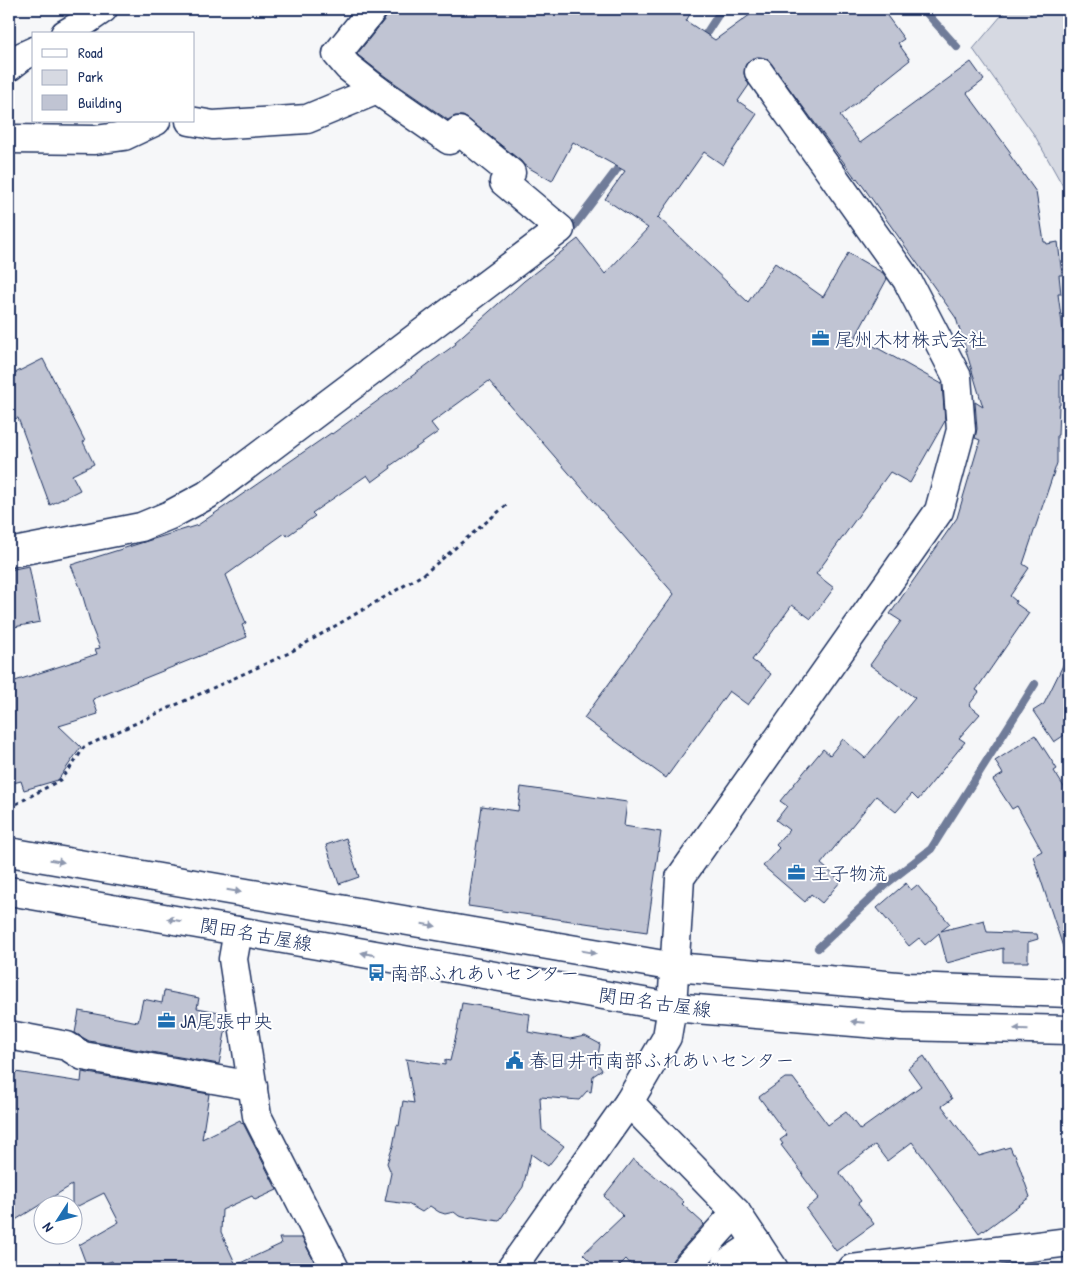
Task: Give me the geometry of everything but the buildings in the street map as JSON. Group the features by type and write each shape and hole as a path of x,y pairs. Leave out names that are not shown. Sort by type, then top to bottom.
{"street":[{"path":"69,32 103,9"},
{"path":"9,553 141,527 207,496 560,229 504,182 510,173 459,131 449,140 377,90 348,67 337,54 373,9"},
{"path":"9,67 23,56 32,52"},
{"path":"511,1269 629,1102 668,1037 672,1007 680,878 939,511 961,430 957,377 908,280 759,72"},
{"path":"195,122 213,125 307,119 377,90"},
{"path":"9,139 95,140 124,136 154,122"},
{"name":"関田名古屋線","path":"9,852 675,967 909,986 1069,992"},
{"name":"関田名古屋線","path":"9,891 672,1007 902,1026 1069,1030"},
{"path":"238,931 233,958 257,1116 335,1269"},
{"path":"9,1035 66,1046 83,1056 253,1086"},
{"path":"629,1102 736,1212 774,1269"},
{"path":"685,1269 736,1212"},
{"path":"852,1269 1069,1242"},
{"path":"728,1269 727,1263 757,1243"}],"path":[{"path":"9,808 60,780 74,763 84,746 289,653 424,574 509,503"}],"green space":[{"path":"1007,9 1060,9 1069,31 1069,197 1035,136 973,49"}],"waterway":[{"path":"700,43 722,9"},
{"path":"923,9 957,47"},
{"path":"568,234 624,159"},
{"path":"818,948 886,884 931,849 1035,684"}],"place":[{"name":"尾州木材株式会社","path":"821,339"},
{"name":"王子物流","path":"797,873"},
{"name":"南部ふれあいセンター","path":"376,973"},
{"name":"JA尾張中央","path":"166,1021"},
{"name":"春日井市南部ふれあいセンター","path":"515,1060"}]}
